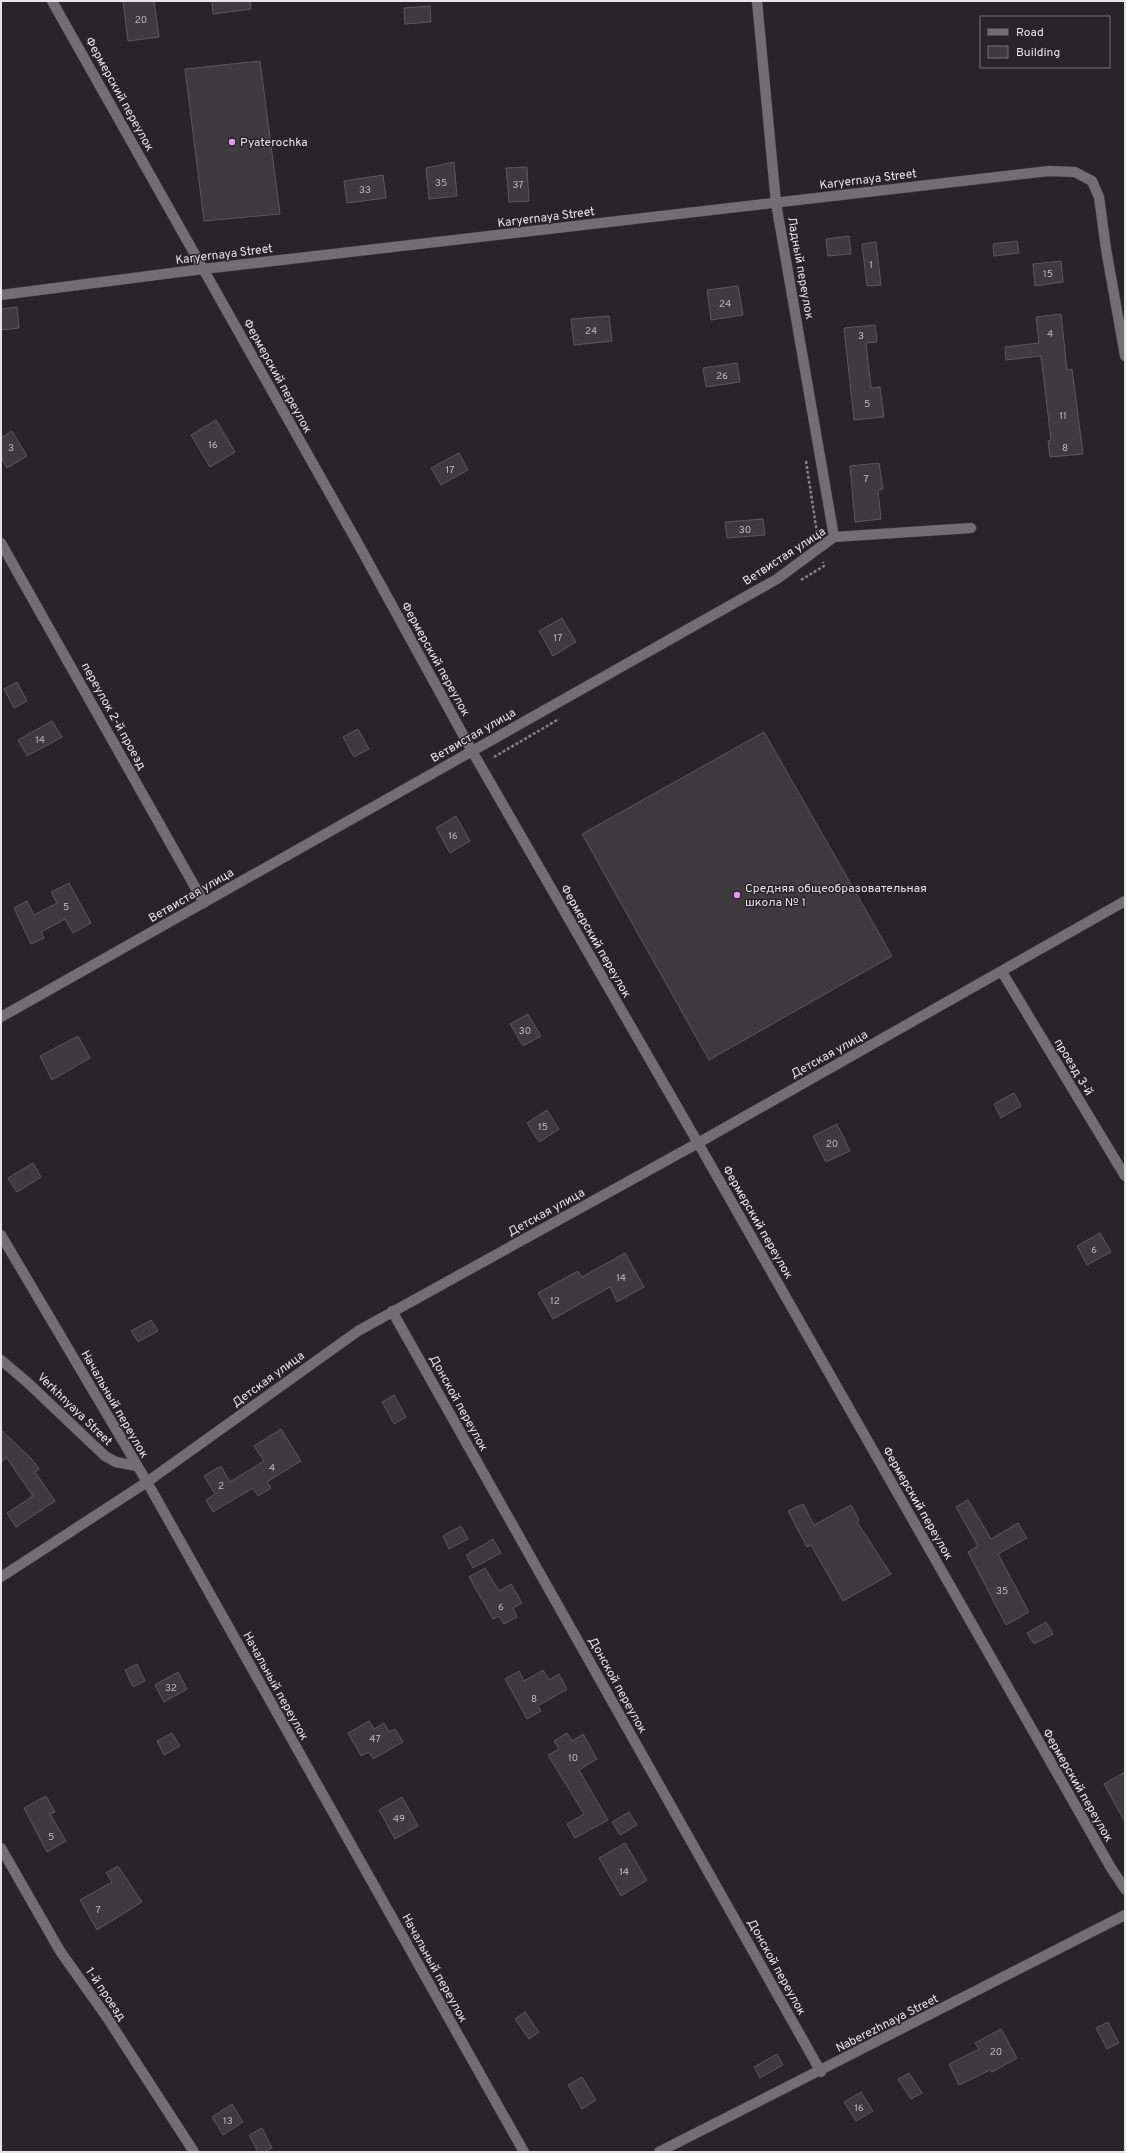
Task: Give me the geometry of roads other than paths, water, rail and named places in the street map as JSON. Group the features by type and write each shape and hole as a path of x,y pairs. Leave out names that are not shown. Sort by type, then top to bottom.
{"street":[{"name":"Фермерский переулок","path":"52,1 472,751 698,1143 1111,1868 1125,1889"},
{"name":"Ладный переулок","path":"757,1 776,203 834,537"},
{"name":"Karyernaya Street","path":"1,295 203,269 1049,171 1075,172 1092,182 1099,197 1106,249 1125,356"},
{"name":"Ветвистая улица","path":"1,1017 776,579 834,537 971,528"},
{"name":"переулок 2-й проезд","path":"1,543 204,902"},
{"name":"Детская улица","path":"1,1577 147,1482 358,1331 698,1143 1125,901"},
{"name":"проезд 3-й","path":"1002,972 1125,1176"},
{"name":"Начальный переулок","path":"1,1235 136,1466 147,1482 524,2152"},
{"name":"Донской переулок","path":"392,1311 820,2072"},
{"name":"Verkhnyaya Street","path":"1,1360 27,1382 105,1456 116,1462 136,1466"},
{"name":"1-й проезд","path":"1,1848 60,1951 106,2016 194,2152"},
{"name":"Naberezhnaya Street","path":"659,2152 820,2072 1125,1915"}],"place":[{"name":"Pyaterochka","path":"232,142"},
{"name":"Средняя общеобразовательная школа № 1","path":"737,895"}]}
